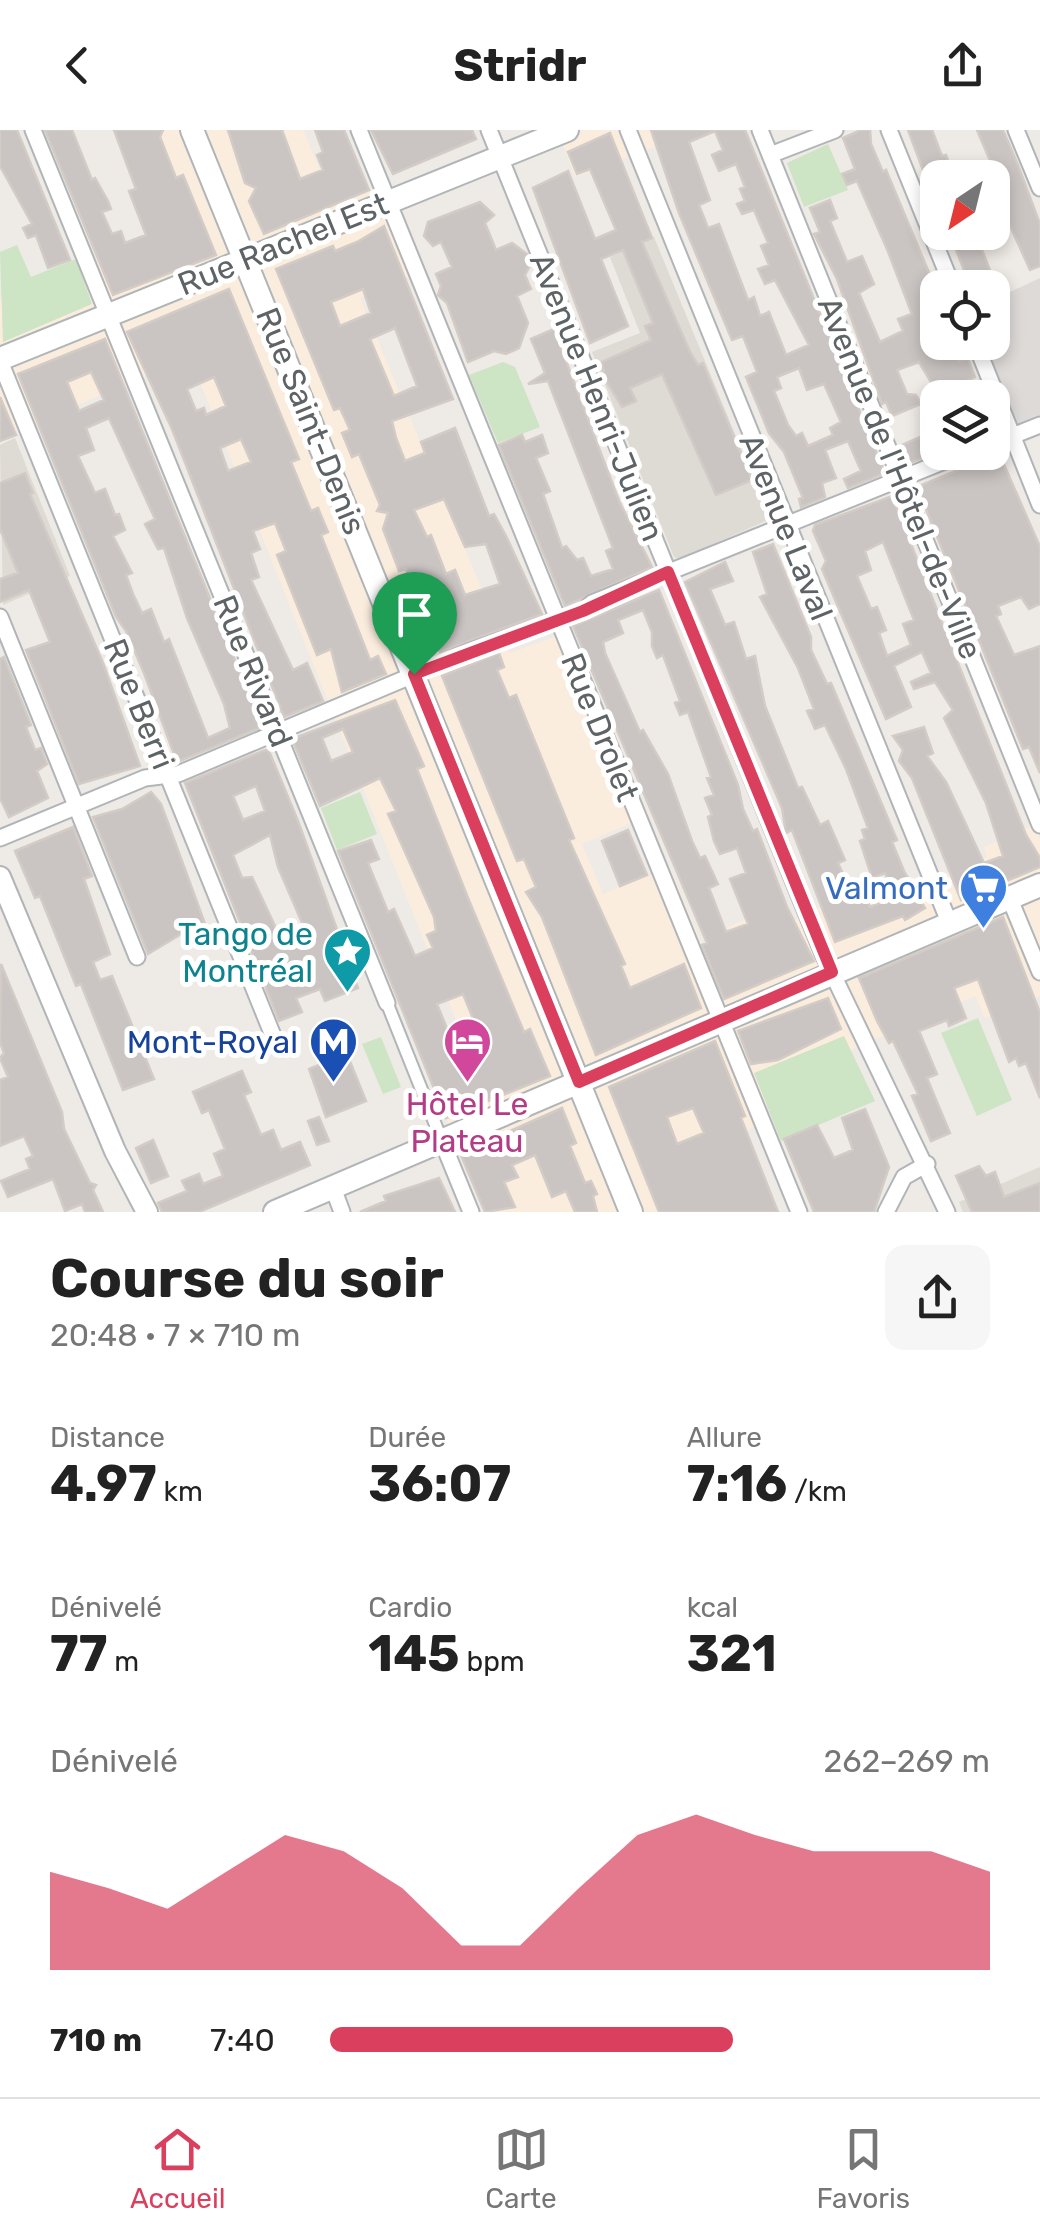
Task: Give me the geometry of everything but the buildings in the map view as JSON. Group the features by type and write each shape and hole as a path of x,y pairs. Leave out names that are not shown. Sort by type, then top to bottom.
{"main road":[{"name":"Rue Saint-Denis","path":"192,130 631,1212"},
{"name":"Rue Rachel Est","path":"0,360 566,130"},
{"path":"275,1212 1040,885"}],"street":[{"name":"Rue Rivard","path":"33,130 471,1212"},
{"name":"Rue Drolet","path":"358,130 798,1212"},
{"name":"Avenue Henri-Julien","path":"489,130 832,972 948,1212"},
{"name":"Avenue Laval","path":"628,130 786,528 950,922"},
{"name":"Avenue de l'Hôtel-de-Ville","path":"760,130 1040,826"},
{"path":"770,155 835,130"},
{"path":"889,130 945,270"},
{"path":"1016,130 1040,188"},
{"name":"Rue Berri","path":"0,360 278,1048"},
{"path":"982,360 1040,504"},
{"path":"1012,436 1040,424"},
{"path":"0,838 146,778 168,776 278,734 414,674 925,470"},
{"path":"0,617 137,957"},
{"path":"0,878 115,1151 147,1212"},
{"path":"1010,897 1040,972"},
{"path":"115,1151 133,1212"},
{"path":"886,1212 904,1177 927,1164"},
{"path":"333,1188 342,1212"}],"shaded area":[{"path":"116,130 303,130 334,203 376,188 411,276 360,298 488,604 510,653 568,632 649,816 582,844 603,894 670,867 713,972 741,960 728,927 764,912 781,927 875,880 885,899 987,857 984,847 1034,825 1040,839 1040,996 985,1018 975,996 765,1087 768,1120 710,1148 737,1212 487,1212 425,1069 468,1050 190,357 0,438 0,299 160,238"},
{"path":"558,130 701,130 575,177"},
{"path":"654,237 770,519 679,559 674,557 592,352 640,333 610,257"},
{"path":"1040,278 1040,418 1013,431 1010,380 994,380 986,360 1010,360 1010,292"},
{"path":"15,438 70,576 3,605 0,445"},
{"path":"1040,1167 1040,1212 963,1212 959,1202"}],"green space":[{"path":"828,144 848,190 804,207 787,163"},
{"path":"17,245 31,277 76,259 92,304 3,342 0,252"},
{"path":"503,362 515,367 540,427 498,443 469,375"},
{"path":"360,792 377,834 337,850 321,808"},
{"path":"978,1018 1012,1100 977,1116 941,1033"},
{"path":"844,1036 875,1101 781,1141 754,1073"},
{"path":"381,1037 401,1087 383,1094 362,1044"}],"place":[{"name":"Valmont","path":"983,930"},
{"name":"Tango de Montréal","path":"348,994"},
{"name":"Mont-Royal","path":"333,1084"},
{"name":"Hôtel Le Plateau","path":"467,1084"}],"route":[{"path":"668,572 832,972 579,1082 414,674 583,611 592,603 668,572"}]}
